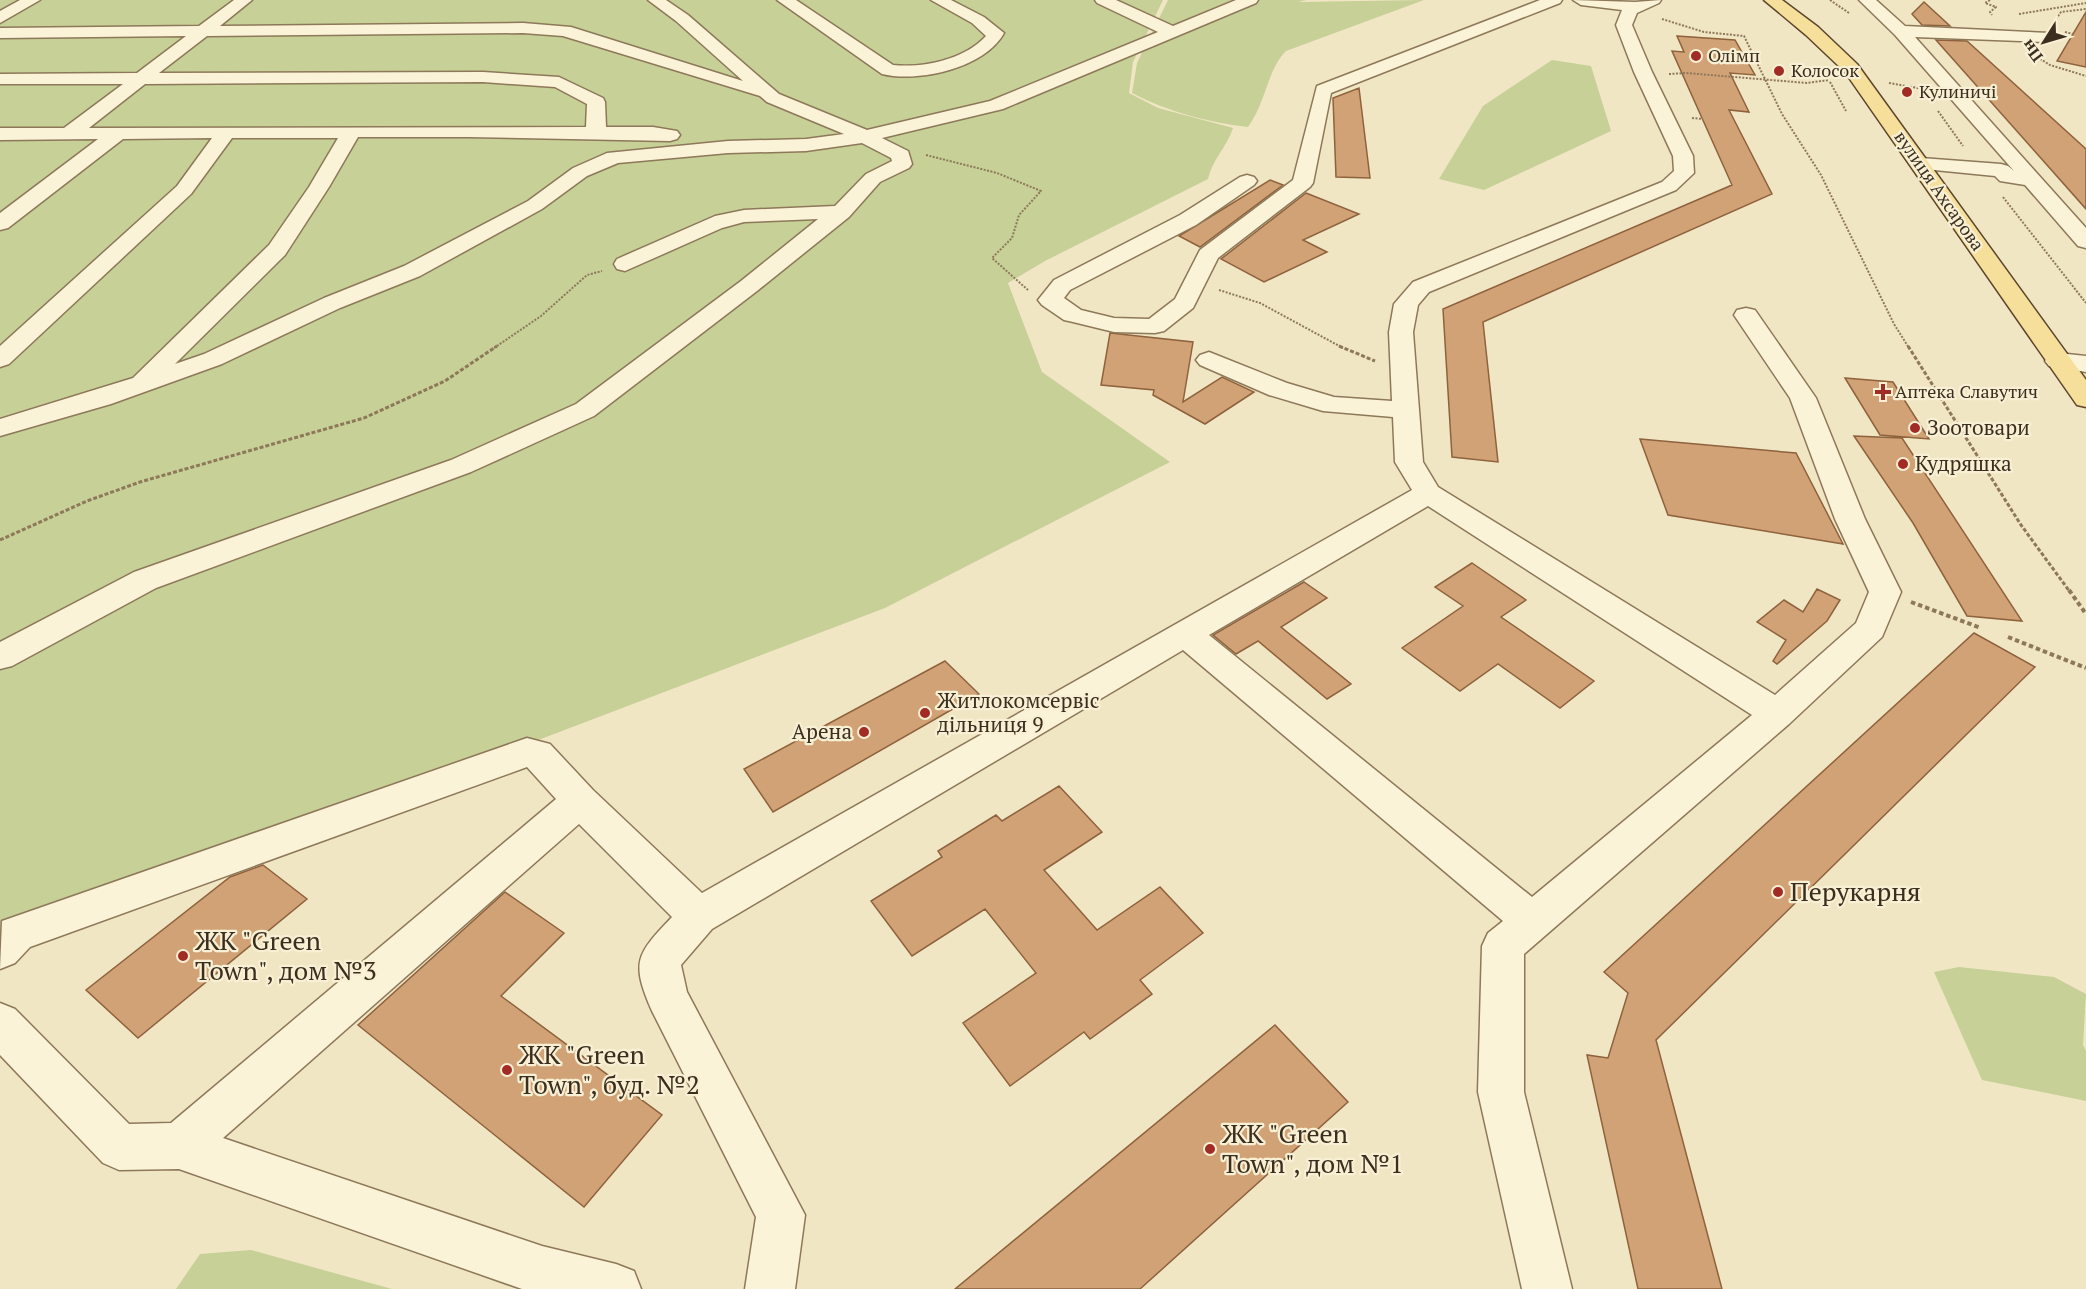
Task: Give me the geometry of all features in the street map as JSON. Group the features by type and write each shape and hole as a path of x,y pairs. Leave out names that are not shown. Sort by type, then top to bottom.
{"main road":[{"name":"вулиця Ахсарова","path":"1772,0 1812,31 1851,68 2086,399"}],"street":[{"path":"0,18 32,0"},
{"path":"67,135 244,0"},
{"path":"656,0 682,18 770,96"},
{"path":"785,0 888,70 906,72 925,72 948,66 991,43 996,33 978,20 939,0"},
{"path":"1103,0 1174,33"},
{"path":"881,145 889,129 996,105 1250,0"},
{"path":"1247,181 1188,220 1062,285 1050,300 1073,315 1083,318 1114,325 1155,326 1185,303 1208,255 1303,183 1323,90 1554,0"},
{"path":"1581,0 1639,5"},
{"path":"1867,0 1901,30 2086,241"},
{"path":"1639,5 1624,25 1643,72 1683,156 1684,173 1669,186 1421,287 1406,304 1401,333 1409,462 1428,493 1777,714"},
{"path":"0,33 523,28 565,31 770,96 881,145 902,164 873,178 841,212 749,286 585,410 461,466 145,580 0,657"},
{"path":"1901,30 2044,37"},
{"path":"0,79 483,77 559,82 596,102 596,132"},
{"path":"139,385 277,250 319,187 351,132"},
{"path":"0,134 596,132 653,133 754,146"},
{"path":"0,359 184,190 225,134"},
{"path":"0,223 116,135"},
{"path":"0,428 139,385 213,359 332,303 412,271 535,205 580,172 614,157 754,146 881,145"},
{"path":"1921,164 2001,170 2007,177 2032,179"},
{"path":"625,264 715,223 744,216 841,212"},
{"path":"1546,1289 1501,1092 1503,946 1777,714 1870,629 1885,592 1850,519 1803,398 1746,315"},
{"path":"1209,360 1278,389 1332,405 1406,411"},
{"path":"2058,361 2086,364"},
{"path":"770,1289 781,1215 667,997 658,960 698,916 1428,493"},
{"path":"1185,634 1532,921"},
{"path":"0,950 16,934 527,752 537,754 580,801 698,916"},
{"path":"179,1146 580,801"},
{"path":"0,1024 119,1147 179,1146 542,1271 616,1289"}],"path":[{"path":"1990,0 1985,3 1996,7 1990,12 1994,18"},
{"path":"2017,15 2086,3"},
{"path":"1639,5 1704,32 1744,36 1782,114 1821,175 1894,324 2021,525 2086,615"},
{"path":"2086,9 2061,12 2044,37 2036,55 2038,59 2086,76"},
{"path":"1671,82 1668,74 1807,83 1829,80 1846,111"},
{"path":"1887,83 1929,90"},
{"path":"1690,118 1703,120"},
{"path":"881,145 997,173 1041,191 1019,215 1012,238 992,258 1021,286 1050,300"},
{"path":"0,540 87,501 140,482 364,418 445,381 541,315 587,275 625,264"},
{"path":"1195,282 1260,303 1337,345 1403,373"},
{"path":"1885,592 1981,628"},
{"path":"2008,637 2086,668"}],"green space":[{"path":"0,0 1163,0 1133,62 1129,93 1158,108 1233,128 1208,179 1045,261 1008,283 1042,372 1170,462 885,608 520,747 0,933"},
{"path":"1168,0 1306,0 1298,2 1424,0 1286,51 1275,68 1259,108 1248,127 1188,115 1160,106 1132,93 1137,63"},
{"path":"1552,60 1591,66 1611,131 1484,190 1439,179 1483,106"},
{"path":"1959,967 2054,977 2086,994 2083,1045 2086,1051 2086,1101 1982,1080 1934,972"},
{"path":"251,1250 392,1289 176,1289 200,1254"}],"building":[{"path":"1924,2 1950,26 1922,25 1912,14"},
{"path":"2086,12 2086,67 2057,61"},
{"path":"1677,36 1735,40 1755,75 1730,73 1749,112 1729,110 1772,194 1483,322 1498,462 1452,457 1443,309 1732,185 1672,51 1684,52"},
{"path":"1936,40 1967,41 2086,149 2086,209"},
{"path":"1359,88 1370,178 1336,177 1333,98"},
{"path":"1270,180 1283,185 1200,247 1179,236"},
{"path":"1306,193 1359,214 1303,240 1327,252 1264,282 1221,259"},
{"path":"1110,333 1193,342 1183,402 1222,377 1254,392 1205,424 1153,395 1154,390 1101,385"},
{"path":"1845,378 1893,382 1929,439 1880,435"},
{"path":"1854,436 1902,438 2022,621 1967,616 1913,523"},
{"path":"1640,439 1796,453 1843,544 1668,515"},
{"path":"1472,563 1526,600 1501,617 1594,681 1560,708 1498,664 1460,691 1402,648 1463,606 1435,587"},
{"path":"1304,582 1327,598 1281,627 1351,684 1327,699 1258,641 1236,654 1213,635"},
{"path":"1817,589 1840,600 1827,621 1777,664 1773,661 1786,640 1757,622 1784,600 1803,612"},
{"path":"1974,633 2035,667 1656,1040 1722,1289 1638,1289 1587,1055 1608,1058 1628,993 1604,972"},
{"name":"Арена","path":"945,661 979,694 773,812 744,769"},
{"path":"1059,786 1102,832 1044,870 1097,930 1160,887 1203,933 1140,980 1152,994 1090,1039 1084,1032 1010,1086 963,1023 1036,973 985,909 912,956 871,901 942,857 938,851 996,815 1002,821"},
{"name":"ЖК \"Green Town\", дом №3","path":"263,865 307,899 138,1038 86,990 230,877"},
{"name":"ЖК \"Green Town\", буд. №2","path":"505,892 564,933 501,996 662,1115 584,1207 358,1025"},
{"name":"ЖК \"Green Town\", дом №1","path":"1275,1025 1348,1102 1140,1289 955,1289"}],"place":[{"name":"Олімп","path":"1696,56"},
{"name":"Колосок","path":"1779,71"},
{"name":"Кулиничі","path":"1907,92"},
{"name":"Аптека Славутич","path":"1883,392"},
{"name":"Зоотовари","path":"1915,428"},
{"name":"Кудряшка","path":"1903,464"},
{"name":"Житлокомсервіс дільниця 9","path":"925,713"},
{"name":"Арена","path":"864,732"},
{"name":"Перукарня","path":"1778,892"},
{"name":"ЖК \"Green Town\", дом №3","path":"183,956"},
{"name":"ЖК \"Green Town\", буд. №2","path":"507,1070"},
{"name":"ЖК \"Green Town\", дом №1","path":"1210,1149"}]}
